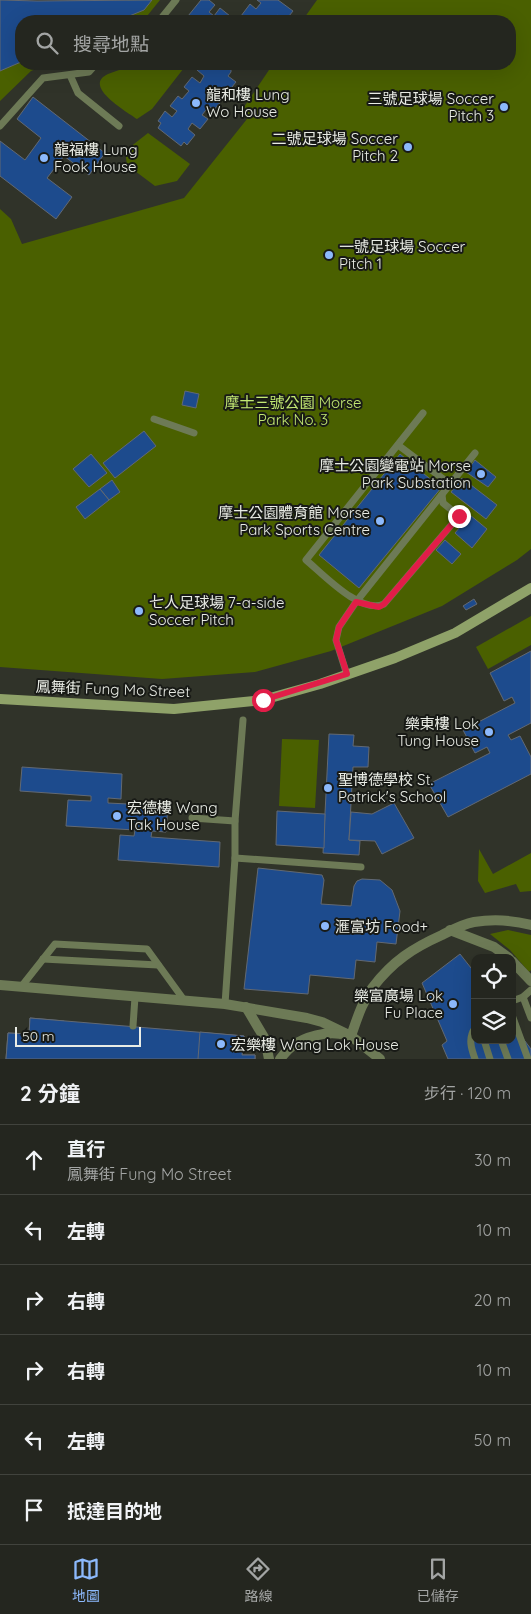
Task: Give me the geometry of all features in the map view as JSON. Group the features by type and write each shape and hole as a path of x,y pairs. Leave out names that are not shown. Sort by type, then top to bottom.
{"main road":[{"name":"鳳舞街 Fung Mo Street","path":"0,699 174,709 263,700 395,658 455,634 531,588"}],"street":[{"path":"351,1036 360,1010 372,988 392,966 414,948 450,930 473,922 500,920 531,925"},
{"path":"450,930 494,946 504,954"},
{"path":"516,965 531,981"},
{"path":"0,985 246,1007 322,1022 351,1036 380,1059"},
{"path":"246,1007 265,1039 269,1059"},
{"path":"280,1059 294,1044 317,1035 332,1032 351,1036"}],"lane":[{"path":"164,15 176,0"},
{"path":"0,126 43,78 89,72 91,70"},
{"path":"70,75 78,93 119,126"},
{"path":"423,414 306,560 356,602 379,607 384,604 459,516 444,503 442,495"},
{"path":"154,419 194,432"},
{"path":"398,445 450,484"},
{"path":"347,674 336,640 339,627 356,602 475,453"},
{"path":"225,1004 235,858 234,821 243,720"},
{"path":"192,818 234,821"},
{"path":"235,858 361,867"},
{"path":"22,987 55,944 147,949 184,1000"},
{"path":"43,959 158,965"},
{"path":"516,1000 531,990"},
{"path":"133,1026 135,997"},
{"path":"523,997 531,1018"},
{"path":"516,1026 528,1059"},
{"path":"471,1039 470,1044 475,1059"},
{"path":"485,1044 490,1059"},
{"path":"502,1044 508,1059"}],"green space":[{"path":"128,0 160,0 148,15 117,15"},
{"name":"摩士三號公園 Morse Park No. 3","path":"317,0 531,0 531,549 517,560 442,606 331,651 255,672 162,679 0,667 0,209 11,219 22,244 184,198 247,119 240,113 269,70 516,70 516,15 306,15"},
{"path":"98,12 117,15 90,15"},
{"path":"15,58 15,70 33,70 0,101 0,64"},
{"path":"118,70 182,70 152,109 137,119 109,99 103,92 100,85 101,79"},
{"path":"148,133 190,164 177,181 155,186 127,165 125,151"},
{"path":"531,616 531,645 488,669 476,647"},
{"path":"282,739 319,740 315,808 279,806"},
{"path":"479,849 493,874 531,853 531,891 520,892 516,884 485,893 478,881"},
{"path":"508,930 531,935 531,970 529,972 516,957 516,954 513,954 490,934"}],"building":[{"path":"0,0 152,0 144,10 132,15 15,15 15,65 0,71"},
{"path":"201,0 209,0 215,5 209,12 213,15 189,15"},
{"path":"257,0 278,0 293,11 290,15 242,15 250,4 256,9 261,3"},
{"path":"220,8 229,15 215,15"},
{"name":"龍和樓 Lung Wo House","path":"197,70 231,70 228,76 236,82 227,93 219,87 214,94 222,100 214,110 209,106 202,115 208,119 200,129 192,123 188,129 195,135 187,145 184,142 181,146 158,128 161,123 158,121 165,111 172,117 177,111 170,106 178,96 182,99 189,91 184,87 192,77 200,83 204,76"},
{"name":"龍福樓 Lung Fook House","path":"33,97 105,153 89,175 64,156 47,178 72,197 56,219 0,176 0,141 25,160 41,138 17,119"},
{"path":"185,391 199,394 196,408 182,405"},
{"path":"144,431 156,446 115,478 103,463"},
{"path":"91,454 107,473 89,487 73,469"},
{"name":"摩士公園體育館 Morse Park Sports Centre","path":"400,454 441,488 359,588 319,555"},
{"name":"摩士公園變電站 Morse Park Substation","path":"475,460 496,477 488,487 466,472"},
{"path":"462,478 497,505 486,519 451,492"},
{"path":"112,480 120,492 109,500 100,489"},
{"path":"100,489 109,500 85,519 76,507"},
{"path":"470,515 487,529 472,548 455,533"},
{"path":"445,540 461,554 452,564 436,550"},
{"path":"474,599 477,604 466,610 463,606"},
{"name":"樂東樓 Lok Tung House","path":"531,651 531,723 508,735 511,740 520,736 531,757 531,774 448,817 429,784 490,753 487,747 475,753 463,730 515,703 512,697 504,701 490,673"},
{"path":"329,734 354,735 353,746 369,747 368,767 353,767 349,840 360,841 359,855 323,853"},
{"name":"宏德樓 Wang Tak House","path":"22,767 122,774 121,799 108,798 108,803 168,806 166,832 152,831 151,837 220,842 219,867 118,860 120,835 134,836 135,830 66,826 68,800 91,801 91,796 20,791"},
{"path":"394,803 414,838 382,854 375,841 349,840 351,812 372,814"},
{"path":"277,811 325,814 324,848 276,845"},
{"name":"滙富坊 Food+","path":"258,868 322,875 324,880 321,904 351,906 354,886 357,881 362,879 380,880 392,890 400,911 396,944 377,942 375,962 356,960 354,979 310,975 308,994 244,989"},
{"name":"樂富廣場 Lok Fu Place","path":"460,954 471,968 471,1044 516,1044 516,1029 531,1049 531,1059 448,1059 442,1045 447,1041 422,983"},
{"path":"30,1018 64,1021 61,1059 6,1059 8,1033 29,1034"},
{"path":"30,1018 244,1036 242,1055 255,1055 255,1059 6,1059 8,1033 29,1034"},
{"name":"宏樂樓 Wang Lok House","path":"200,1032 244,1036 242,1055 255,1055 255,1059 198,1059"}],"place":[{"name":"龍和樓 Lung Wo House","path":"196,103"},
{"name":"三號足球場 Soccer Pitch 3","path":"504,107"},
{"name":"二號足球場 Soccer Pitch 2","path":"408,147"},
{"name":"龍福樓 Lung Fook House","path":"44,158"},
{"name":"一號足球場 Soccer Pitch 1","path":"329,255"},
{"name":"摩士公園變電站 Morse Park Substation","path":"481,474"},
{"name":"摩士公園體育館 Morse Park Sports Centre","path":"380,521"},
{"name":"七人足球場 7-a-side Soccer Pitch","path":"139,611"},
{"name":"樂東樓 Lok Tung House","path":"489,732"},
{"name":"聖博德學校 St. Patrick's School","path":"328,788"},
{"name":"宏德樓 Wang Tak House","path":"117,816"},
{"name":"滙富坊 Food+","path":"325,926"},
{"name":"樂富廣場 Lok Fu Place","path":"453,1004"},
{"name":"宏樂樓 Wang Lok House","path":"221,1044"}],"route":[{"path":"263,700 320,684 347,674 336,640 339,627 356,602 379,607 384,604 459,516"}]}
